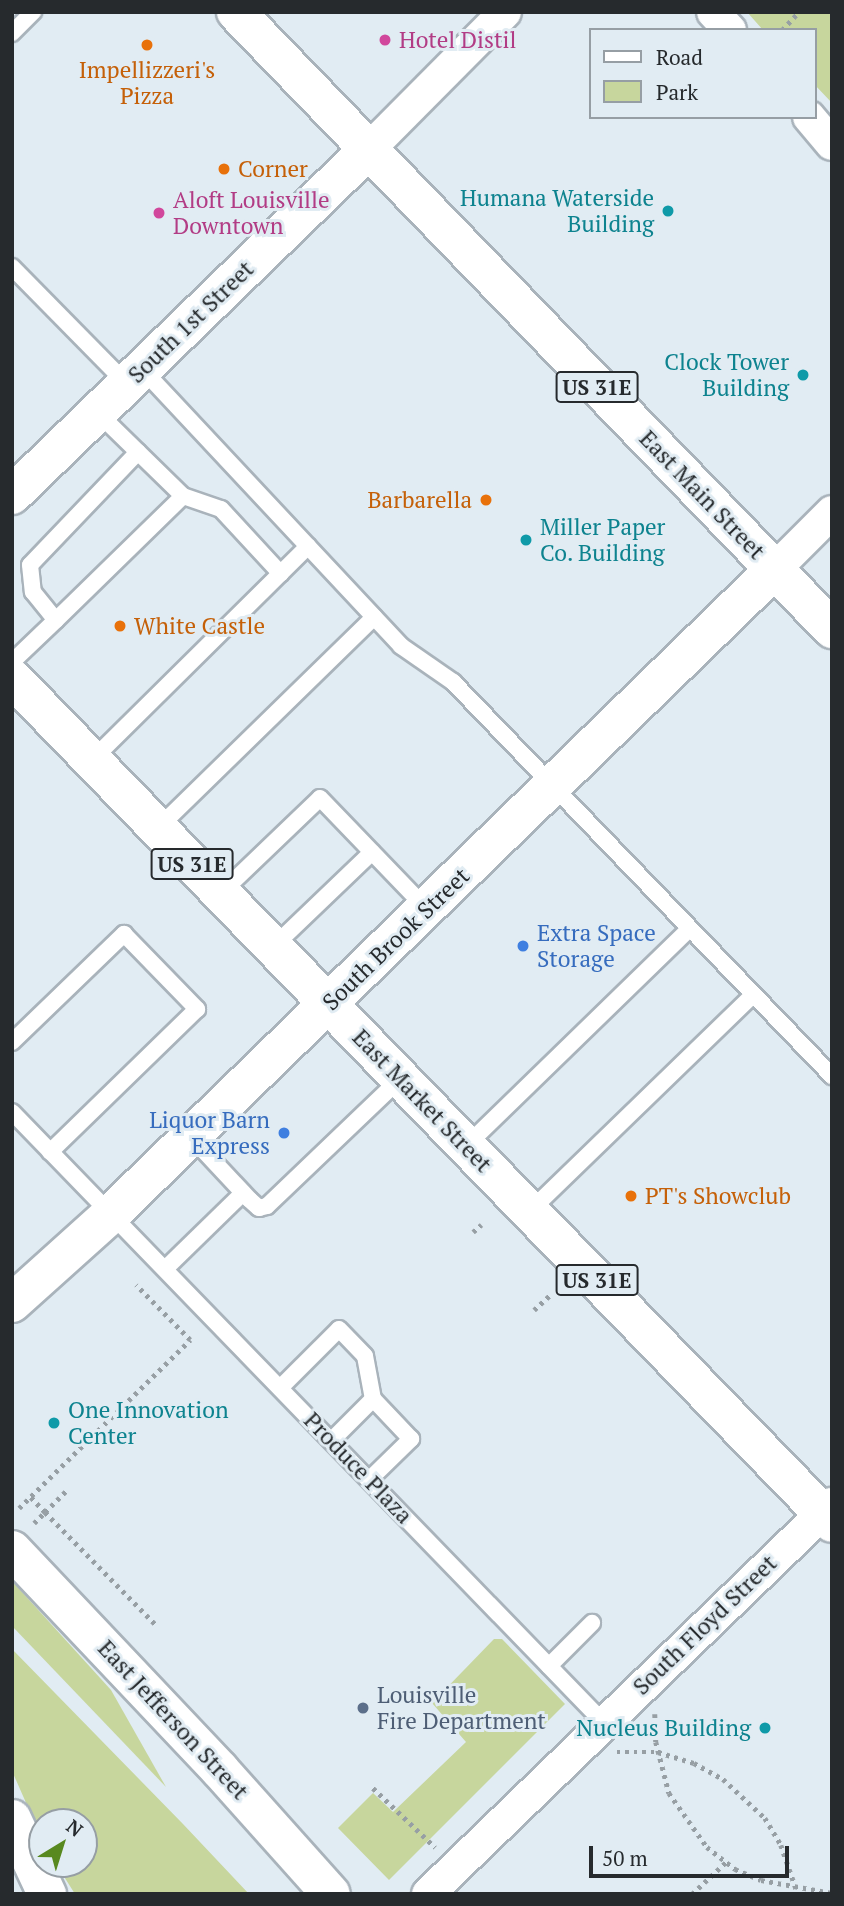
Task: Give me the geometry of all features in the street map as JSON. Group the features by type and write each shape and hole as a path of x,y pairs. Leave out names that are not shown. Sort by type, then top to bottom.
{"main road":[{"name":"US 31E","path":"236,12 369,149"},
{"name":"South 1st Street","path":"12,495 369,149"},
{"name":"East Main Street","path":"369,149 832,629"},
{"name":"South Brook Street","path":"12,1303 111,1214 774,570"},
{"name":"East Market Street","path":"12,678 529,1212 828,1513"},
{"name":"East Jefferson Street","path":"23,1537 220,1770 331,1894"},
{"path":"12,1819 45,1894"},
{"path":"12,1869 45,1894"}],"street":[{"path":"369,149 505,12"},
{"path":"713,12 728,28"},
{"path":"811,119 832,144"},
{"path":"774,570 832,512"},
{"name":"South Floyd Street","path":"428,1894 653,1675 828,1513"}],"lane":[{"path":"12,33 33,12"},
{"path":"12,267 135,377 308,546 401,646 453,682 552,788 832,1076"},
{"path":"98,412 183,496 221,509 281,574"},
{"path":"57,620 33,592 30,565 138,452"},
{"path":"12,662 183,496"},
{"path":"92,760 308,546"},
{"path":"158,828 374,617"},
{"path":"221,893 320,798 427,909"},
{"path":"273,947 372,852"},
{"path":"466,1146 689,929"},
{"path":"12,1042 124,934 197,1009 50,1152"},
{"path":"529,1212 753,995"},
{"path":"191,1137 260,1208 267,1206 400,1079"},
{"name":"Produce Plaza","path":"12,1112 604,1723"},
{"path":"165,1269 243,1192"},
{"path":"280,1388 339,1329 365,1356 373,1399 411,1439 369,1480"},
{"path":"331,1441 373,1399"},
{"path":"549,1665 592,1623"}],"path":[{"path":"784,28 799,12"},
{"path":"473,1232 481,1225"},
{"path":"19,1508 190,1339 136,1285"},
{"path":"534,1310 549,1296"},
{"path":"23,1537 68,1489"},
{"path":"31,1497 156,1625"},
{"path":"653,1675 658,1752 669,1793 686,1821 726,1862 761,1880 797,1891 832,1894"},
{"path":"574,1752 658,1752 694,1763 745,1797 765,1818 781,1845 797,1891"},
{"path":"373,1788 435,1847"},
{"path":"692,1894 726,1862"}],"green space":[{"path":"747,12 832,12 832,103 816,86 816,28 761,28"},
{"path":"12,1581 111,1690 166,1787 12,1626"},
{"path":"494,1639 502,1639 565,1704 389,1880 338,1828 373,1793 393,1812 466,1742 432,1703"},
{"path":"12,1649 249,1894 75,1894 65,1878 98,1878 98,1808 28,1808 12,1771"}],"place":[{"name":"Hotel Distil","path":"385,40"},
{"name":"Impellizzeri's Pizza","path":"147,45"},
{"name":"Corner","path":"224,169"},
{"name":"Humana Waterside Building","path":"668,211"},
{"name":"Aloft Louisville Downtown","path":"159,213"},
{"name":"Clock Tower Building","path":"803,375"},
{"name":"Barbarella","path":"486,500"},
{"name":"Miller Paper Co. Building","path":"526,540"},
{"name":"White Castle","path":"120,626"},
{"name":"Extra Space Storage","path":"523,946"},
{"name":"Liquor Barn Express","path":"284,1133"},
{"name":"PT's Showclub","path":"631,1196"},
{"name":"One Innovation Center","path":"54,1423"},
{"name":"Louisville Fire Department","path":"363,1708"},
{"name":"Nucleus Building","path":"765,1728"}]}
